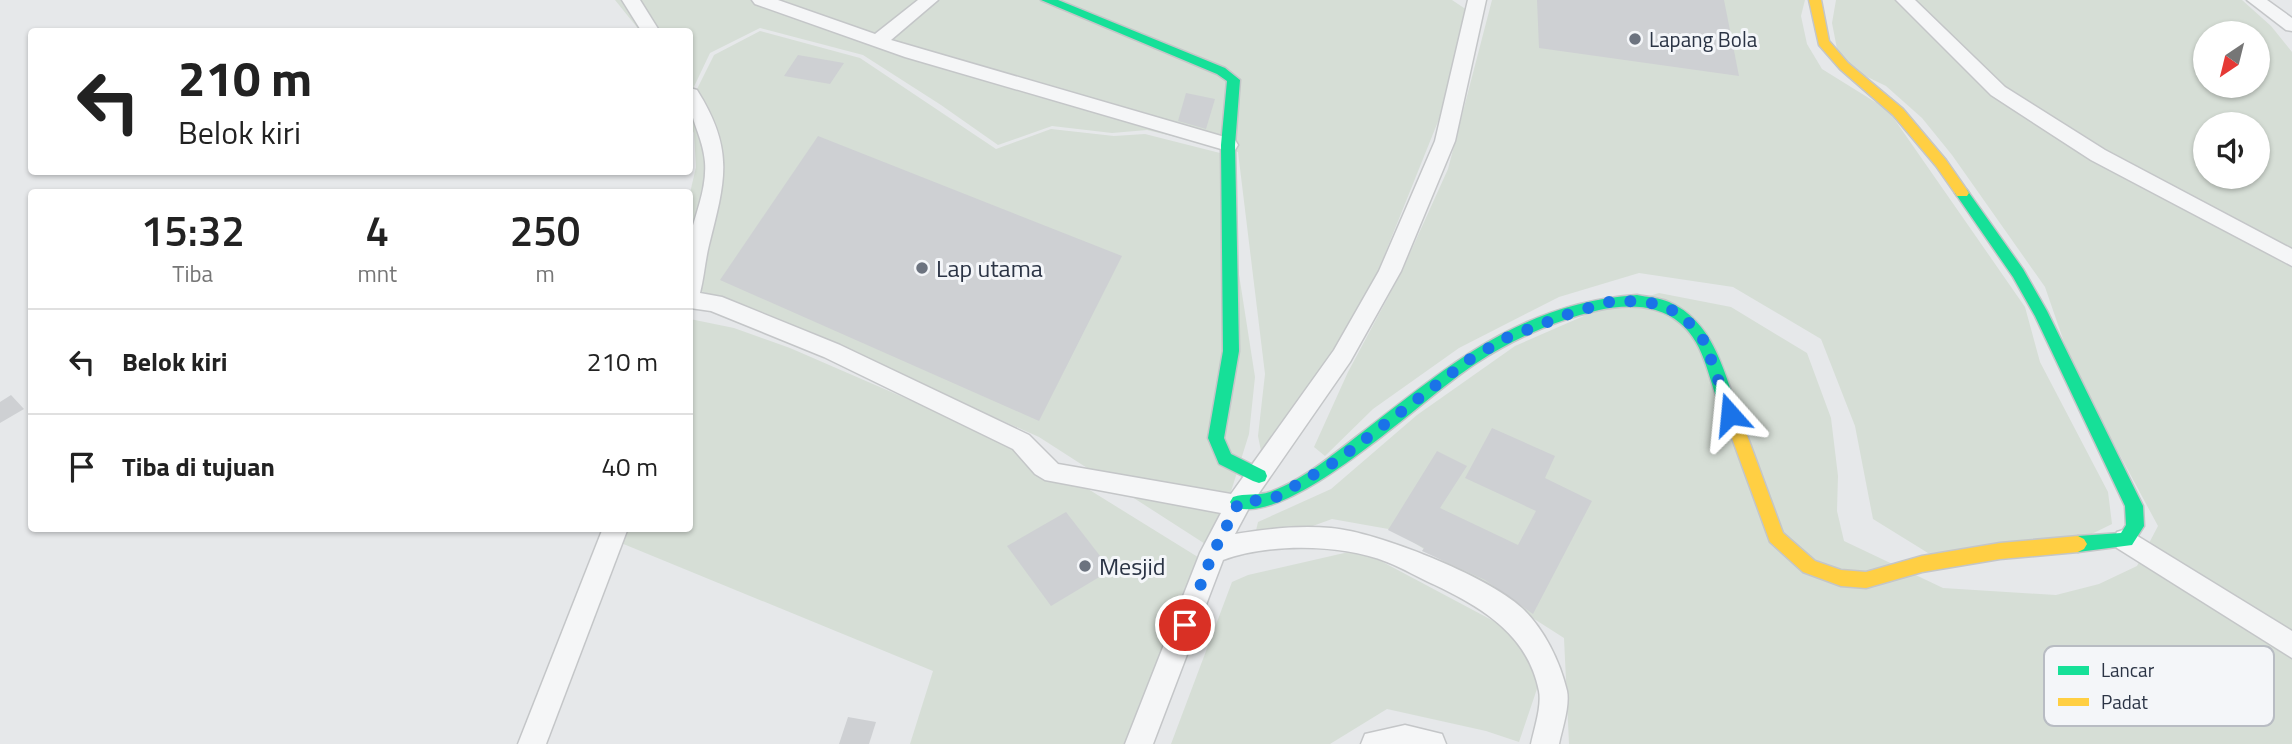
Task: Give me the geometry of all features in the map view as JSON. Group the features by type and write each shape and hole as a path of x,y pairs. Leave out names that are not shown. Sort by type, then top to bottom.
{"street":[{"path":"631,0 648,28"},
{"path":"761,0 1086,106 1228,145"},
{"path":"879,40 929,0"},
{"path":"1046,0 1231,76 1234,83 1228,145 1231,351 1216,438 1217,449 1235,468 1259,476"},
{"path":"1139,744 1213,553 1238,504 1342,356 1390,271 1445,141 1477,0"},
{"path":"1815,0 1824,43 1844,66 1898,112 1941,163 2018,273 2042,315 2134,506 2135,526 2126,540"},
{"path":"1905,0 1998,91 2098,155 2292,258"},
{"path":"2256,0 2292,26"},
{"path":"693,101 712,144 715,171 693,263"},
{"path":"693,300 714,303 832,351 1021,442 1029,448 1040,465 1054,473 1238,504 1273,499 1338,460 1470,359 1508,337 1574,312 1616,300 1651,303 1684,317 1705,342 1776,537 1810,567 1841,578 1866,580 1922,564 2000,551 2126,540 2292,646"},
{"path":"531,744 614,532"},
{"path":"1213,553 1234,545 1289,537 1334,539 1389,551 1473,591 1512,616 1541,652 1555,694 1545,744"},
{"path":"1375,744 1405,738 1432,744"}],"shaded area":[{"path":"615,0 1452,0 1467,10 1439,119 1374,281 1274,458 1262,456 1258,436 1265,374 1238,152 1147,130 1112,133 1052,126 998,145 863,55 760,28 710,53 693,89 693,28 638,28"},
{"path":"1492,0 1805,0 1801,16 1807,44 1822,69 1888,110 2025,307 2040,362 2108,492 2112,524 2061,549 1928,553 1873,519 1855,426 1821,339 1733,287 1639,273 1559,297 1459,348 1373,409 1325,456 1314,447 1348,372 1401,273 1448,169"},
{"path":"1836,0 2242,0 2265,21 2193,21 2193,98 2270,98 2270,25 2292,52 2292,744 1569,744 1564,638 1394,530 1332,519 1252,548 1258,522 1331,489 1417,415 1515,346 1586,315 1659,293 1731,307 1807,353 1831,418 1838,476 1837,511 1844,541 1943,588 2056,595 2099,584 2137,566 2158,526 2073,368 2045,287 1952,155 1922,118 1886,86 1855,71 1838,54 1832,23"},
{"path":"760,31 860,58 996,149 1051,129 1114,136 1145,134 1220,153 1255,377 1249,434 1213,549 1039,437 738,303 693,289 691,189 696,167 693,97 714,55"},
{"path":"693,320 734,328 790,348 1025,450 1214,567 1134,744 910,744 933,671 621,543 625,532 693,532"},
{"path":"1353,551 1379,560 1503,626 1537,654 1541,677 1519,742 1486,731 1387,709 1330,744 1171,744 1232,582 1248,575"}],"building":[{"name":"Lapang Bola","path":"1537,0 1724,0 1739,76 1539,48"},
{"path":"798,55 844,63 830,84 784,76"},
{"path":"1186,93 1215,99 1206,129 1178,121"},
{"name":"Lap utama","path":"818,136 1122,256 1039,421 720,280"},
{"path":"11,395 24,409 0,423 0,402"},
{"path":"1492,428 1555,456 1545,478 1592,501 1533,614 1485,580 1422,551 1424,548 1388,530 1437,451 1467,466 1440,508 1518,545 1536,511 1465,478"},
{"path":"1066,512 1111,570 1051,606 1007,546"},
{"path":"848,717 876,722 869,744 839,744"}],"traffic: fast":[{"path":"1047,0 1221,71 1234,80 1228,145 1231,351 1216,438 1225,459 1259,476"},
{"path":"1962,193 2018,273 2042,315 2134,506 2135,526 2126,540 2078,544"},
{"path":"1239,502 1272,499 1302,483 1352,449 1446,375 1492,346 1546,320 1608,303 1637,301 1663,306 1685,318 1707,348 1729,408"}],"traffic: slow":[{"path":"1815,0 1823,42 1844,66 1898,112 1941,163 1962,193"},
{"path":"1729,408 1776,537 1809,567 1841,578 1866,580 1922,564 2000,551 2078,544"}],"place":[{"name":"Lapang Bola","path":"1635,39"},
{"name":"Lap utama","path":"922,268"},
{"name":"Mesjid","path":"1085,566"}],"route":[{"path":"1185,625 1213,553 1239,502 1258,503 1273,499 1338,460 1470,359 1508,337 1574,312 1616,300 1651,303 1668,308 1684,317 1705,342 1730,414"}]}
